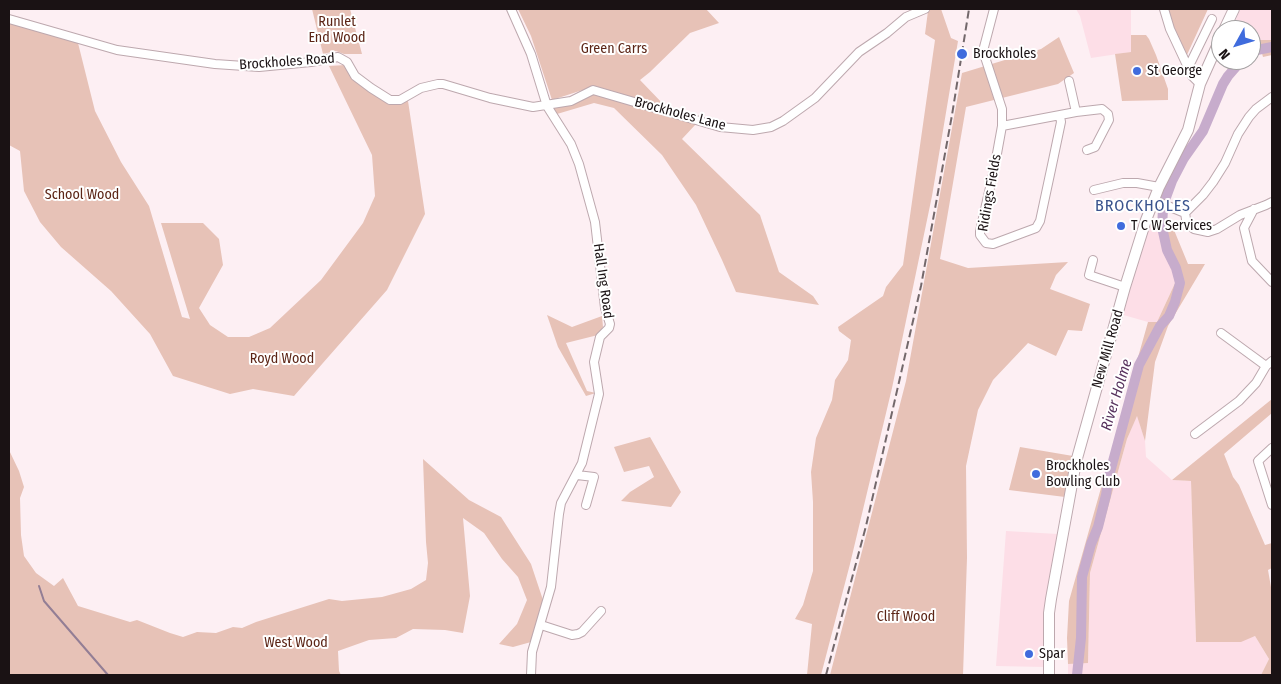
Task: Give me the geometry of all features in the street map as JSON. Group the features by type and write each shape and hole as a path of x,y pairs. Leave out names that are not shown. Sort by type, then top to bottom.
{"main road":[{"name":"New Mill Road","path":"1049,675 1049,614 1068,498 1076,462 1125,287 1146,220 1156,202 1159,187 1188,130 1200,84 1211,59"}],"street":[{"name":"Hall Ing Road","path":"511,9 531,54 547,106 571,144 579,164 595,222 605,308 610,324 609,328 600,337 594,362 599,394 582,463 561,503 558,514 551,587 532,652 531,675"},
{"name":"Brockholes Lane","path":"547,106 571,101 593,90 720,127 753,130 771,127 816,98 859,52 906,17 925,9"},
{"name":"Ridings Fields","path":"994,9 983,51 1002,109 1002,126 980,231 980,235 986,244 993,244 1036,228 1040,221 1061,122 1060,116"},
{"path":"1164,9 1170,29 1188,68 1194,79 1200,84"},
{"name":"Brockholes Road","path":"9,19 117,50 215,64 259,67 311,62 338,57 347,62 355,76 390,100 400,100 421,88 443,84 490,98 533,107 547,106"},
{"path":"1188,68 1212,19"},
{"path":"1069,82 1076,112"},
{"path":"1185,213 1213,182 1249,117 1272,97"},
{"path":"1002,126 1102,109 1108,114 1108,120 1098,143 1095,147 1087,150"},
{"path":"1094,190 1123,183 1137,183 1159,187"},
{"path":"1156,202 1185,213"},
{"path":"1185,213 1189,226 1201,232 1208,232 1217,229 1240,215 1272,202"},
{"path":"1254,209 1244,228 1252,261 1272,282"},
{"path":"1093,260 1089,275 1125,287"},
{"path":"1195,434 1239,401 1256,383 1269,363 1221,333"},
{"path":"1272,448 1258,461 1272,505"},
{"path":"577,475 594,477 586,505"},
{"path":"541,625 572,635 578,634 601,611"}],"shaded area":[{"path":"1076,9 1131,9 1131,52 1091,58 1080,16"},
{"path":"1240,9 1272,9 1272,40 1261,40 1261,20 1236,20"},
{"path":"1149,223 1164,228 1176,281 1157,322 1148,322 1120,314"},
{"path":"1137,415 1145,441 1146,457 1172,480 1191,481 1196,642 1255,636 1269,659 1261,675 1068,675 1068,664 1088,662 1090,573 1127,439"},
{"path":"1006,531 1058,534 1045,667 996,666"}],"green space":[{"name":"Runlet End Wood","path":"312,9 350,9 362,54 344,54 336,51 323,54"},
{"name":"Green Carrs","path":"518,9 706,9 719,23 690,33 640,80 666,107 595,86 552,100 531,36"},
{"path":"941,9 951,38 958,41 932,196 892,388 850,564 821,675 807,675 812,624 795,619 803,605 813,571 811,472 816,438 832,400 835,380 848,360 851,340 839,331 838,327 883,296 886,287 903,265 935,40 925,34 928,11"},
{"path":"1168,9 1208,9 1186,57 1173,27"},
{"path":"9,23 78,43 95,111 121,162 149,206 182,317 190,319 161,223 203,223 219,239 223,265 199,308 210,325 228,337 249,337 270,328 321,280 363,223 375,196 372,155 329,66 345,65 350,76 386,101 394,103 408,101 425,214 387,290 294,396 253,389 230,394 173,376 150,334 111,291 61,247 40,222 24,191 20,151 9,145"},
{"path":"1131,35 1146,35 1149,39 1168,89 1168,100 1122,101 1115,54 1131,52"},
{"name":"Cliff Wood","path":"1059,37 1074,73 1058,84 966,107 940,259 968,268 1068,262 1056,275 1050,289 1090,304 1082,331 1068,330 1056,356 1028,343 993,380 978,410 966,466 967,558 963,675 830,675 906,381 962,73 1041,49"},
{"path":"1261,40 1272,40 1272,55 1263,57"},
{"path":"593,93 696,124 682,139 760,215 779,272 813,296 819,305 736,292 696,205 662,155 614,108 594,103 557,114 552,108 569,104"},
{"path":"1164,228 1174,230 1188,264 1205,264 1168,326 1155,362 1145,441 1137,416 1127,439 1090,573 1088,663 1068,664 1069,601 1148,322 1157,322 1176,281"},
{"path":"547,315 572,327 602,316 603,327 598,335 566,343 587,391 596,393 586,396 558,347"},
{"path":"1272,399 1272,413 1224,454 1265,545 1272,543 1272,568 1268,570 1272,593 1272,675 1261,675 1269,659 1255,636 1241,642 1196,642 1191,481 1172,480"},
{"path":"650,437 681,492 671,507 621,501 630,492 654,477 649,466 624,472 614,447"},
{"path":"1020,447 1073,456 1065,497 1009,490"},
{"name":"West Wood","path":"9,450 24,487 20,498 21,535 24,556 36,573 54,586 63,578 78,606 130,622 137,620 183,637 197,632 216,633 233,627 242,628 329,599 342,601 382,597 411,589 426,580 428,563 423,459 469,500 501,517 531,564 543,600 531,642 513,647 499,644 517,624 527,600 518,577 502,559 484,533 463,518 470,596 463,633 445,630 413,629 396,638 369,640 338,651 341,675 9,675"}],"waterway":[{"name":"River Holme","path":"1261,49 1272,47"},
{"name":"River Holme","path":"1077,675 1081,638 1082,577 1098,527 1109,476 1139,365 1160,326 1169,316 1180,283 1176,268 1167,250 1162,227 1165,200 1184,158 1203,131 1223,84 1233,70"},
{"path":"39,586 44,601 108,675"}],"railway":[{"path":"826,675 866,526 921,286 969,9"}],"place":[{"name":"Brockholes","path":"962,54"},
{"name":"St George","path":"1137,71"},
{"name":"T C W Services","path":"1121,226"},
{"name":"Brockholes Bowling Club","path":"1036,474"},
{"name":"Spar","path":"1029,654"}],"district":[{"name":"BROCKHOLES","path":"1143,207"}],"park label":[{"name":"School Wood","path":"82,195"},
{"name":"Royd Wood","path":"282,359"}]}
